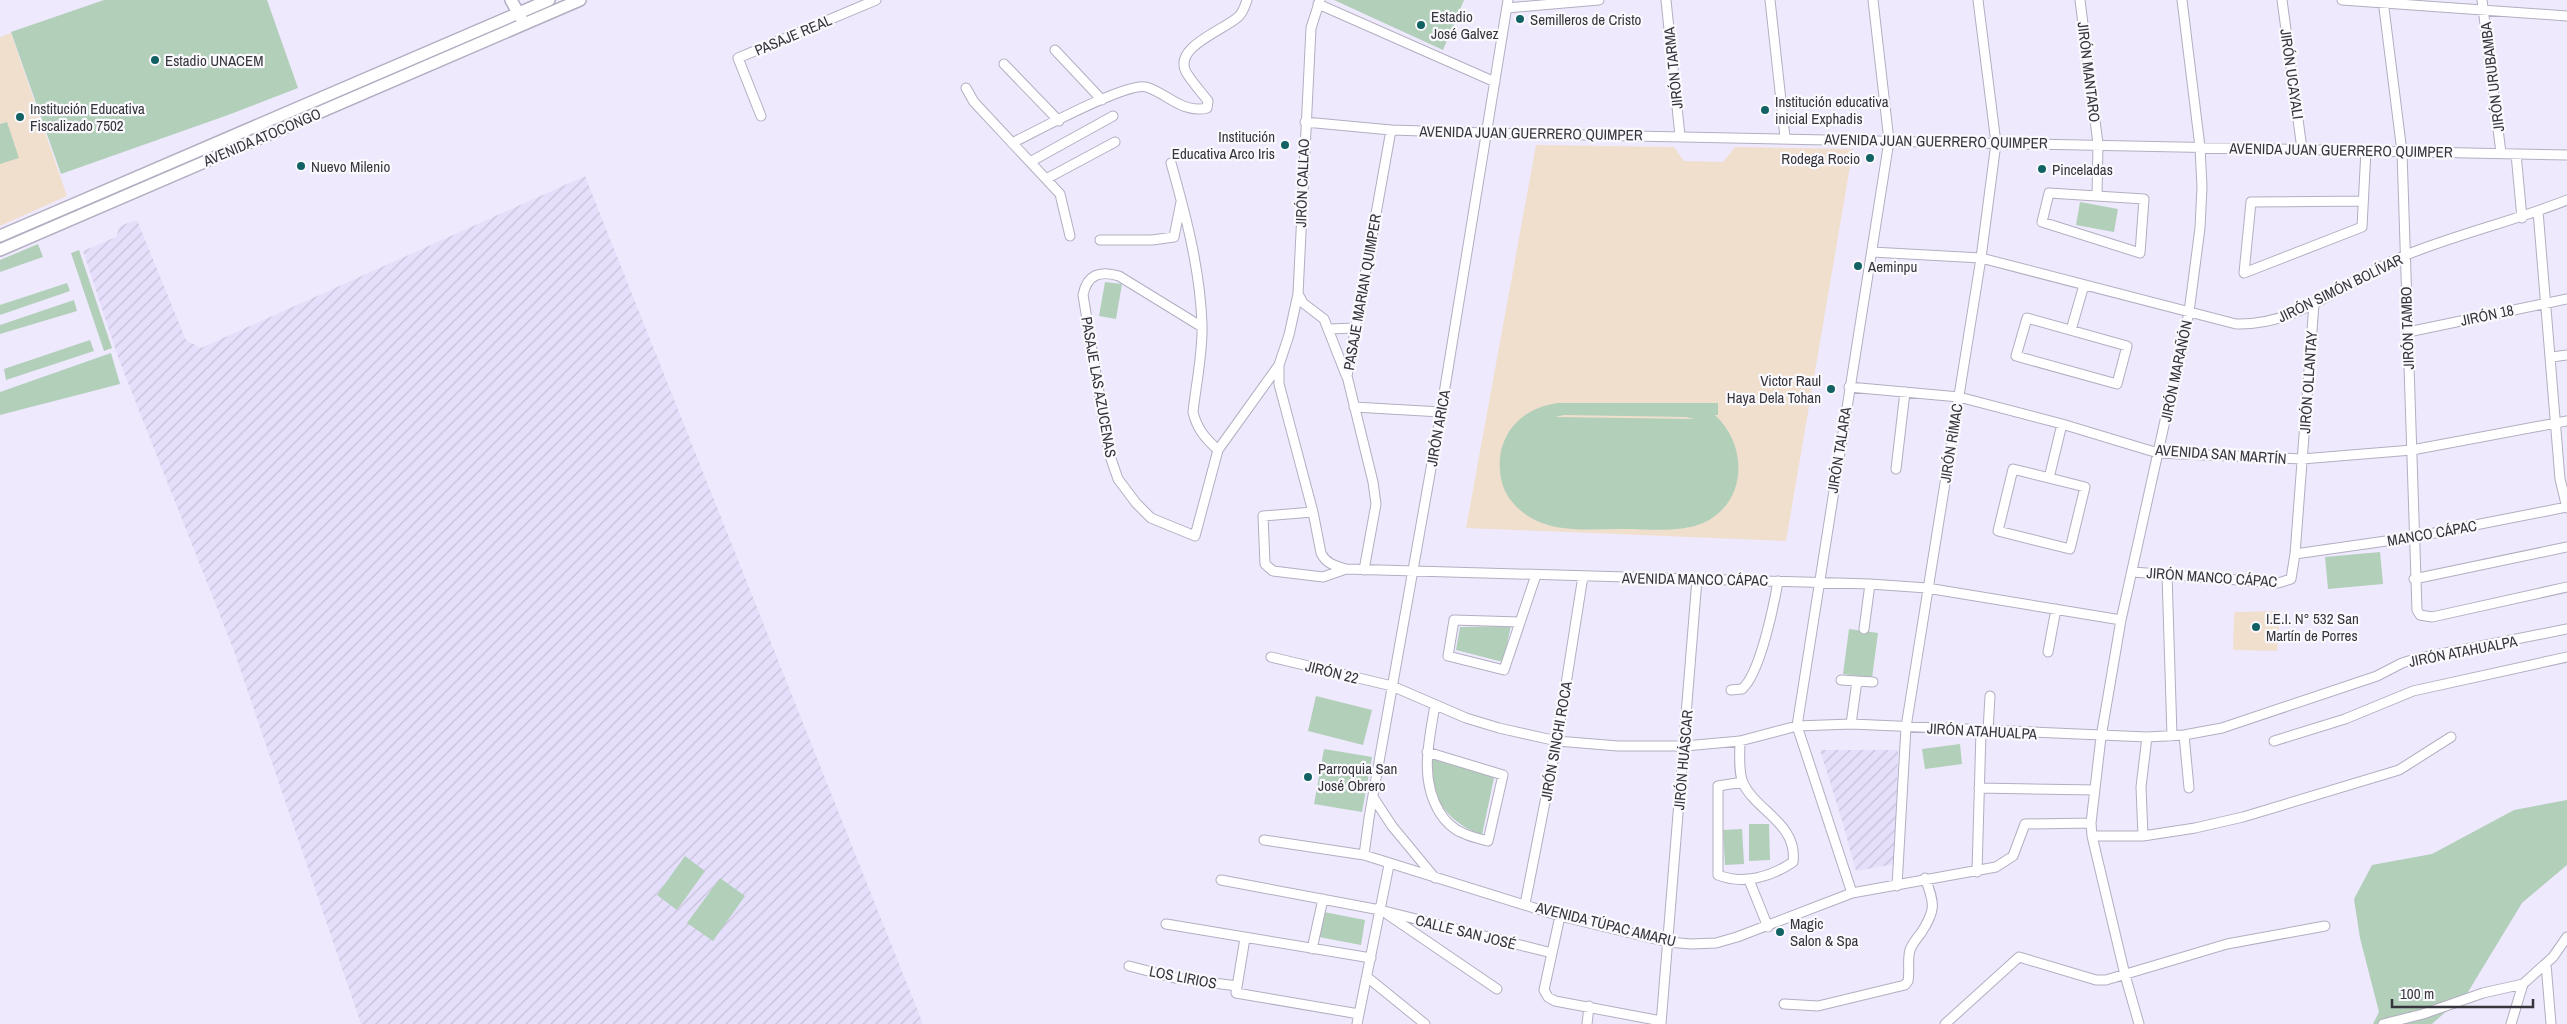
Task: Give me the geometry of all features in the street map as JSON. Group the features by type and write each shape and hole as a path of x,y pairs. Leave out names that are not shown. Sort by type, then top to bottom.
{"main road":[{"path":"511,0 524,24"},
{"name":"AVENIDA ATOCONGO","path":"0,236 549,0"},
{"name":"AVENIDA ATOCONGO","path":"0,250 580,0"},
{"path":"109,189 114,201"},
{"path":"49,215 55,226"}],"street":[{"name":"PASAJE REAL","path":"761,116 738,58 876,0"},
{"path":"1012,143 1102,100 1139,87 1149,88 1175,104 1207,108 1208,101 1186,72 1184,63 1186,55 1201,40 1239,17 1247,0"},
{"path":"1507,4 1599,0"},
{"name":"JIRÓN TARMA","path":"1666,0 1680,136"},
{"path":"1770,0 1785,137"},
{"name":"JIRÓN TALARA","path":"1852,893 1797,726 1818,581 1889,140 1873,0"},
{"name":"JIRÓN RÍMAC","path":"1897,886 1906,727 1981,258 1996,142 1978,0"},
{"name":"JIRÓN MANTARO","path":"2080,0 2098,144 2097,196"},
{"name":"JIRÓN MARAÑÓN","path":"2139,1024 2125,975 2092,836 2091,823 2101,736 2121,620 2189,312 2200,228 2202,187 2200,147 2182,0"},
{"name":"JIRÓN UCAYALI","path":"2282,0 2302,149"},
{"path":"2342,0 2383,1 2567,16"},
{"name":"JIRÓN URUBAMBA","path":"2482,0 2501,153"},
{"name":"JIRÓN TAMBO","path":"2383,1 2402,152 2412,450 2414,579 2417,610 2420,614 2432,618 2567,587"},
{"path":"1318,2 1495,82"},
{"name":"JIRÓN CALLAO","path":"1279,365 1289,335 1298,294 1311,28 1318,2"},
{"name":"JIRÓN ARICA","path":"1364,855 1441,412 1507,4"},
{"path":"1055,50 1102,100"},
{"path":"1004,64 1059,121"},
{"path":"966,88 974,102 1046,178 1063,199 1070,236"},
{"path":"1030,162 1113,116"},
{"name":"AVENIDA JUAN GUERRERO QUIMPER","path":"1305,122 1391,130 1486,133 1785,137 2567,155"},
{"name":"PASAJE MARIAN QUIMPER","path":"1364,570 1376,504 1373,482 1347,376 1391,130"},
{"path":"1046,178 1115,142"},
{"path":"2363,202 2251,202 2244,273 2362,227 2366,150"},
{"path":"2516,154 2522,218"},
{"path":"1171,163 1191,236 1202,327 1193,412 1202,436 1218,450 1279,365"},
{"path":"2049,193 2097,196 2144,198 2140,253 2042,222 2049,193"},
{"name":"JIRÓN SIMÓN BOLÍVAR","path":"1872,252 1981,258 2236,324 2258,324 2282,318 2314,304 2405,255 2522,218 2567,200"},
{"path":"1100,240 1152,240 1174,237 1182,202"},
{"path":"2538,211 2552,357 2560,479 2567,507"},
{"name":"PASAJE LAS AZUCENAS","path":"1202,327 1119,276 1109,273 1097,275 1088,279 1085,286 1083,296 1108,453 1118,479 1136,503 1151,518 1195,536 1218,450"},
{"path":"2071,330 2084,285"},
{"path":"1298,294 1303,303 1324,319 1347,376"},
{"name":"JIRÓN 18","path":"2408,332 2567,299"},
{"name":"JIRÓN OLLANTAY","path":"2291,579 2296,554 2314,304"},
{"path":"2027,318 2071,330 2127,346 2117,384 2016,356 2027,318"},
{"path":"1329,329 1355,328"},
{"path":"2552,357 2567,355"},
{"path":"1279,365 1279,384 1324,559 1346,569"},
{"name":"AVENIDA SAN MARTÍN","path":"1849,387 1959,397 2062,424 2158,453 2302,459 2412,450 2567,421"},
{"path":"1896,469 1905,392"},
{"path":"1354,407 1441,412"},
{"path":"2049,478 2062,424"},
{"path":"2013,469 2049,478 2085,487 2070,549 1998,531 2013,469"},
{"name":"MANCO CÁPAC","path":"2296,554 2414,537 2567,507"},
{"name":"AVENIDA MANCO CÁPAC","path":"1313,512 1263,516 1265,564 1268,568 1274,572 1324,577 1346,569 1818,581 1870,584 1927,588 2121,620"},
{"path":"2414,579 2567,546"},
{"name":"JIRÓN MANCO CÁPAC","path":"2133,572 2278,583 2291,579"},
{"path":"2167,574 2172,736"},
{"path":"1520,622 1454,620 1448,656 1504,670 1536,575"},
{"name":"JIRÓN SINCHI ROCA","path":"1525,904 1557,741 1583,576"},
{"name":"JIRÓN HUÁSCAR","path":"1661,1022 1685,746 1697,579"},
{"path":"1730,690 1742,689 1750,678 1770,626 1778,581"},
{"path":"1864,629 1870,584"},
{"path":"2048,652 2056,609"},
{"name":"JIRÓN ATAHUALPA","path":"1392,686 1435,705 1499,728 1557,741 1618,746 1685,746 1740,741 1797,726 1851,724 2101,736 2172,736 2222,728 2267,714 2377,676 2402,663 2415,659 2567,629"},
{"name":"JIRÓN 22","path":"1271,657 1392,686"},
{"path":"2274,741 2346,719 2413,691 2567,657"},
{"path":"1841,680 1873,682"},
{"path":"1851,724 1856,681"},
{"path":"1976,872 1979,788 1990,696"},
{"path":"1427,752 1504,775 1488,841 1461,833 1445,820 1432,799 1426,770 1427,752 1435,705"},
{"path":"2184,735 2190,788"},
{"path":"2143,836 2140,794 2147,737"},
{"path":"2092,836 2143,836 2195,828 2243,817 2373,780 2399,770 2452,737"},
{"path":"1740,741 1743,782 1784,828 1794,856 1793,862 1786,867 1749,880 1718,875 1718,786 1743,782"},
{"path":"1979,788 2095,790"},
{"path":"1373,797 1392,826 1435,878"},
{"name":"AVENIDA TÚPAC AMARU","path":"1264,840 1364,855 1389,865 1560,916 1668,942 1691,944 1716,943 1768,927 1852,893 1897,886 1925,878 1976,872 1996,867 2013,856 2025,824 2091,823"},
{"path":"1357,1024 1389,865"},
{"path":"1784,1004 1818,1006 1905,985 1909,975 1907,962 1911,948 1931,918 1933,908 1932,897 1925,878"},
{"name":"CALLE SAN JOSÉ","path":"1221,880 1380,910 1552,953"},
{"path":"1749,880 1768,927"},
{"path":"1312,949 1323,899"},
{"path":"1380,910 1497,989"},
{"path":"1560,916 1544,990 1548,997 1555,1001 1589,1006 1661,1022"},
{"path":"1166,924 1370,958"},
{"path":"1945,1024 2019,957 2096,980 2125,975 2227,944 2325,926"},
{"path":"2383,1024 2423,1014 2483,993 2523,984 2546,964 2567,936"},
{"path":"1245,938 1236,993 1359,1014"},
{"path":"2546,964 2551,1024"},
{"name":"LOS LIRIOS","path":"1129,966 1175,978 1237,986"},
{"path":"1367,977 1425,1024"},
{"path":"2511,1024 2523,984"},
{"path":"1587,1024 1589,1006"}],"shaded area":[{"name":"Institución Educativa Fiscalizado 7502","path":"11,33 67,196 0,226 0,37"},
{"path":"1536,145 1674,147 1684,161 1723,162 1735,147 1853,149 1786,541 1466,528"},
{"path":"585,176 923,1024 361,1024 234,651 119,360 83,251 116,237 120,226 137,220 186,340 201,348"},
{"name":"I.E.I. N° 532 San Martín de Porres","path":"2278,611 2280,613 2277,651 2233,650 2234,614 2236,612"},
{"path":"1820,750 1898,750 1895,864 1856,871"}],"green space":[{"name":"Estadio UNACEM","path":"104,0 267,0 298,88 228,115 61,174 11,32"},
{"name":"Estadio José Galvez","path":"1334,0 1464,0 1443,50"},
{"path":"7,122 19,158 0,164 0,124"},
{"path":"2080,202 2118,209 2114,232 2076,225"},
{"path":"38,244 43,257 0,272 0,260"},
{"path":"79,250 112,348 104,351 71,253"},
{"path":"1105,282 1122,284 1116,319 1099,316"},
{"path":"67,283 70,291 0,315 0,305"},
{"path":"74,300 77,311 0,334 0,325"},
{"path":"90,340 94,351 6,380 4,369"},
{"path":"111,353 120,384 0,415 0,392"},
{"path":"1558,403 1718,403 1718,415 1715,415 1726,427 1738,457 1738,473 1735,488 1729,502 1718,514 1703,523 1684,528 1664,530 1561,528 1533,519 1520,510 1506,493 1500,475 1500,457 1504,441 1515,424 1530,412","holes":["1564,415 1686,417 1694,419 1555,417"]},
{"path":"2380,552 2383,584 2328,589 2325,557"},
{"path":"1511,626 1503,662 1456,650 1460,627"},
{"path":"1849,629 1878,633 1872,678 1843,674"},
{"path":"1316,696 1372,710 1363,745 1308,731"},
{"path":"1960,744 1962,764 1925,769 1922,749"},
{"path":"1324,749 1372,757 1362,812 1314,804"},
{"path":"1432,755 1494,778 1482,835 1459,823 1441,805 1435,794 1432,782 1430,769"},
{"path":"2567,800 2567,865 2522,903 2468,992 2432,1024 2373,1024 2379,1012 2360,938 2354,899 2372,865 2432,854 2514,810"},
{"path":"1749,824 1769,824 1770,860 1749,861"},
{"path":"1742,829 1744,864 1725,865 1723,830"},
{"path":"685,856 705,871 677,910 657,895"},
{"path":"720,878 745,896 713,941 687,923"},
{"path":"1324,912 1365,920 1361,945 1319,937"}],"place":[{"name":"Semilleros de Cristo","path":"1520,19"},
{"name":"Estadio José Galvez","path":"1421,25"},
{"name":"Estadio UNACEM","path":"155,60"},
{"name":"Institución educativa inicial Exphadis","path":"1765,110"},
{"name":"Institución Educativa Fiscalizado 7502","path":"20,117"},
{"name":"Institución Educativa Arco Iris","path":"1285,145"},
{"name":"Rodega Rocio","path":"1870,158"},
{"name":"Nuevo Milenio","path":"301,166"},
{"name":"Pinceladas","path":"2042,169"},
{"name":"Aeminpu","path":"1858,266"},
{"name":"Victor Raul Haya Dela Tohan","path":"1831,389"},
{"name":"I.E.I. N° 532 San Martín de Porres","path":"2256,627"},
{"name":"Parroquia San José Obrero","path":"1308,777"},
{"name":"Magic Salon & Spa","path":"1780,932"}]}
